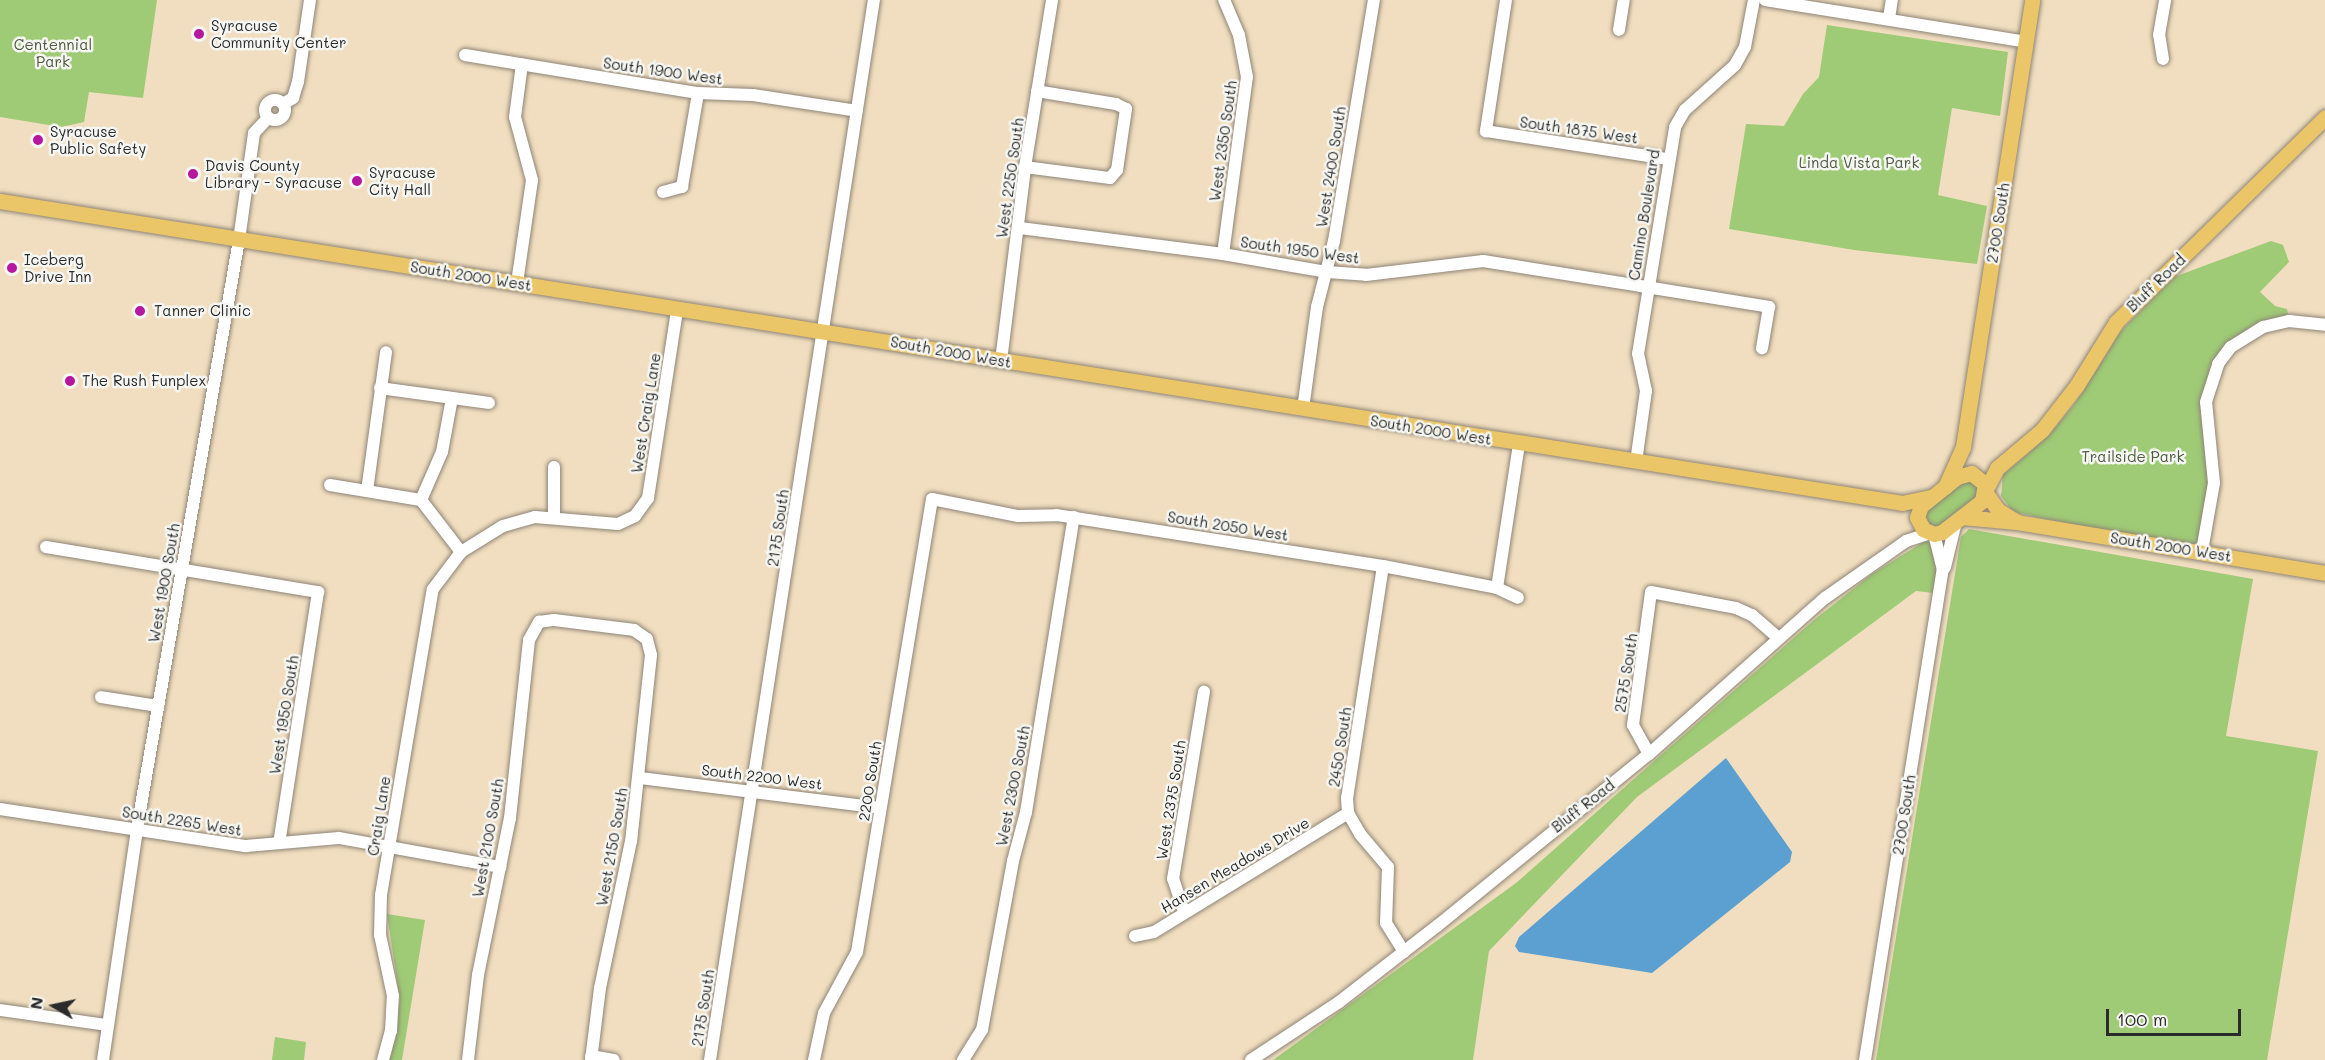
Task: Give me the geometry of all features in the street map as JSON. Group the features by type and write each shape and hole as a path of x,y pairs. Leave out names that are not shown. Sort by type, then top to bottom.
{"main road":[{"name":"2700 South","path":"1945,486 1963,447 2032,0"},
{"name":"Bluff Road","path":"1932,533 1959,520 1982,501 2003,463 2042,430 2077,385 2116,322 2325,117"},
{"name":"South 2000 West","path":"0,201 1902,503 1931,498"},
{"name":"2700 South","path":"1963,447 1973,474 1986,491"},
{"name":"Bluff Road","path":"1945,486 1961,474 1973,474 2003,463"},
{"path":"1918,519 1921,506 1945,486"},
{"name":"South 2000 West","path":"1986,491 1994,506 2017,522"},
{"path":"1902,503 1932,533"},
{"name":"South 2000 West","path":"1959,520 2017,522 2325,573"}],"street":[{"name":"West 1900 South","path":"103,1060 158,706 239,240 254,133 268,118 265,109 268,103 274,100 283,104 293,98 298,82 310,0"},
{"name":"2175 South","path":"710,1060 754,791 874,0"},
{"name":"West 2250 South","path":"1001,361 1020,228 1025,167 1052,0"},
{"name":"West 2350 South","path":"1223,254 1247,77 1239,35 1224,0"},
{"name":"West 2400 South","path":"1303,409 1317,306 1328,272 1374,0"},
{"name":"South 1875 West","path":"1506,0 1486,131 1667,159"},
{"path":"1619,30 1624,0"},
{"name":"Camino Boulevard","path":"1636,462 1646,391 1638,354 1667,159 1675,127 1685,110 1735,65 1745,47 1754,0"},
{"path":"1765,0 1889,18 2027,42"},
{"path":"1889,18 1892,0"},
{"path":"2163,59 2159,35 2165,0"},
{"name":"South 1900 West","path":"465,55 698,93 753,95 857,111"},
{"path":"517,284 532,180 515,117 522,64"},
{"path":"1025,167 1110,178 1117,170 1126,109 1116,104 1037,92"},
{"path":"663,192 682,187 698,93"},
{"name":"South 1950 West","path":"1020,228 1223,254 1328,272 1366,275 1483,261 1647,287 1769,307 1762,348"},
{"name":"West Craig Lane","path":"635,516 648,498 677,310"},
{"path":"2202,551 2214,483 2207,422 2211,382 2231,347 2251,333 2278,322 2325,325"},
{"path":"367,491 386,352"},
{"path":"381,388 489,403"},
{"path":"422,500 442,452 452,398"},
{"path":"1497,588 1520,444"},
{"path":"554,466 554,517"},
{"path":"330,485 422,500 461,552"},
{"name":"South 2050 West","path":"932,499 1018,516 1074,517 1383,566 1497,588 1518,598"},
{"name":"2200 South","path":"814,1060 824,1012 858,952 932,499"},
{"name":"Craig Lane","path":"383,1060 393,1015 393,996 380,935 381,895 426,611 438,579 461,552 502,526 554,517 618,524 635,516"},
{"name":"West 2300 South","path":"965,1058 982,1030 1013,861 1026,812 1074,517"},
{"name":"Bluff Road","path":"1906,541 1918,519"},
{"path":"1943,570 1959,520"},
{"path":"1932,533 1941,551 1943,570"},
{"name":"Bluff Road","path":"1251,1060 1404,952 1649,754 1825,598 1906,541 1932,533"},
{"path":"46,547 182,572"},
{"name":"2450 South","path":"1348,813 1347,798 1383,566"},
{"name":"2700 South","path":"1865,1060 1943,570"},
{"name":"West 1950 South","path":"182,572 318,592 279,843"},
{"name":"2575 South","path":"1649,754 1633,725 1651,592 1736,608 1752,615 1778,638"},
{"name":"West 2150 South","path":"539,622 554,620 634,630 647,639 651,655 640,778 631,841 600,988 591,1058"},
{"name":"West 2100 South","path":"468,1060 478,975 510,818 528,640 539,622"},
{"name":"West 2375 South","path":"1184,912 1173,879 1204,692"},
{"path":"100,697 158,706"},
{"name":"South 2200 West","path":"640,778 880,808"},
{"name":"South 2265 West","path":"0,809 246,846 339,838 390,846 436,858 500,867"},
{"path":"1348,813 1388,867 1386,923 1404,952"},
{"name":"Hansen Meadows Drive","path":"1135,936 1154,932 1348,813"},
{"path":"0,1010 107,1025"},
{"path":"591,1058 614,1060"}],"green space":[{"name":"Centennial Park","path":"0,0 157,0 143,98 89,92 84,122 61,127 0,117"},
{"name":"Linda Vista Park","path":"1827,25 2008,52 2000,116 1952,108 1938,195 1987,206 1977,264 1854,250 1729,229 1746,124 1784,126 1803,94 1819,77"},
{"name":"Trailside Park","path":"2271,241 2283,245 2289,262 2260,292 2275,306 2287,309 2289,321 2231,347 2211,382 2214,483 2202,551 2013,512 2001,496 2003,475 2048,436 2074,405 2121,331 2174,277"},
{"path":"1962,481 1975,481 1980,494 1941,526 1931,527 1924,512"},
{"path":"1969,529 2253,579 2226,736 2318,751 2267,1060 1876,1060 1961,537"},
{"path":"1925,541 1934,543 1938,557 1934,593 1916,591 1637,797 1489,951 1473,1060 1273,1060 1516,883 1814,620 1872,574"},
{"path":"387,914 425,920 402,1060 389,1060 400,1000"},
{"path":"275,1037 306,1042 304,1060 272,1060"}],"water":[{"path":"1726,758 1792,852 1790,862 1652,973 1519,952 1515,946 1519,937"}],"place":[{"name":"Syracuse Community Center","path":"199,34"},
{"name":"Syracuse Public Safety","path":"38,140"},
{"name":"Davis County Library - Syracuse","path":"193,174"},
{"name":"Syracuse City Hall","path":"357,181"},
{"name":"Iceberg Drive Inn","path":"12,268"},
{"name":"Tanner Clinic","path":"140,311"},
{"name":"The Rush Funplex","path":"70,381"}]}
